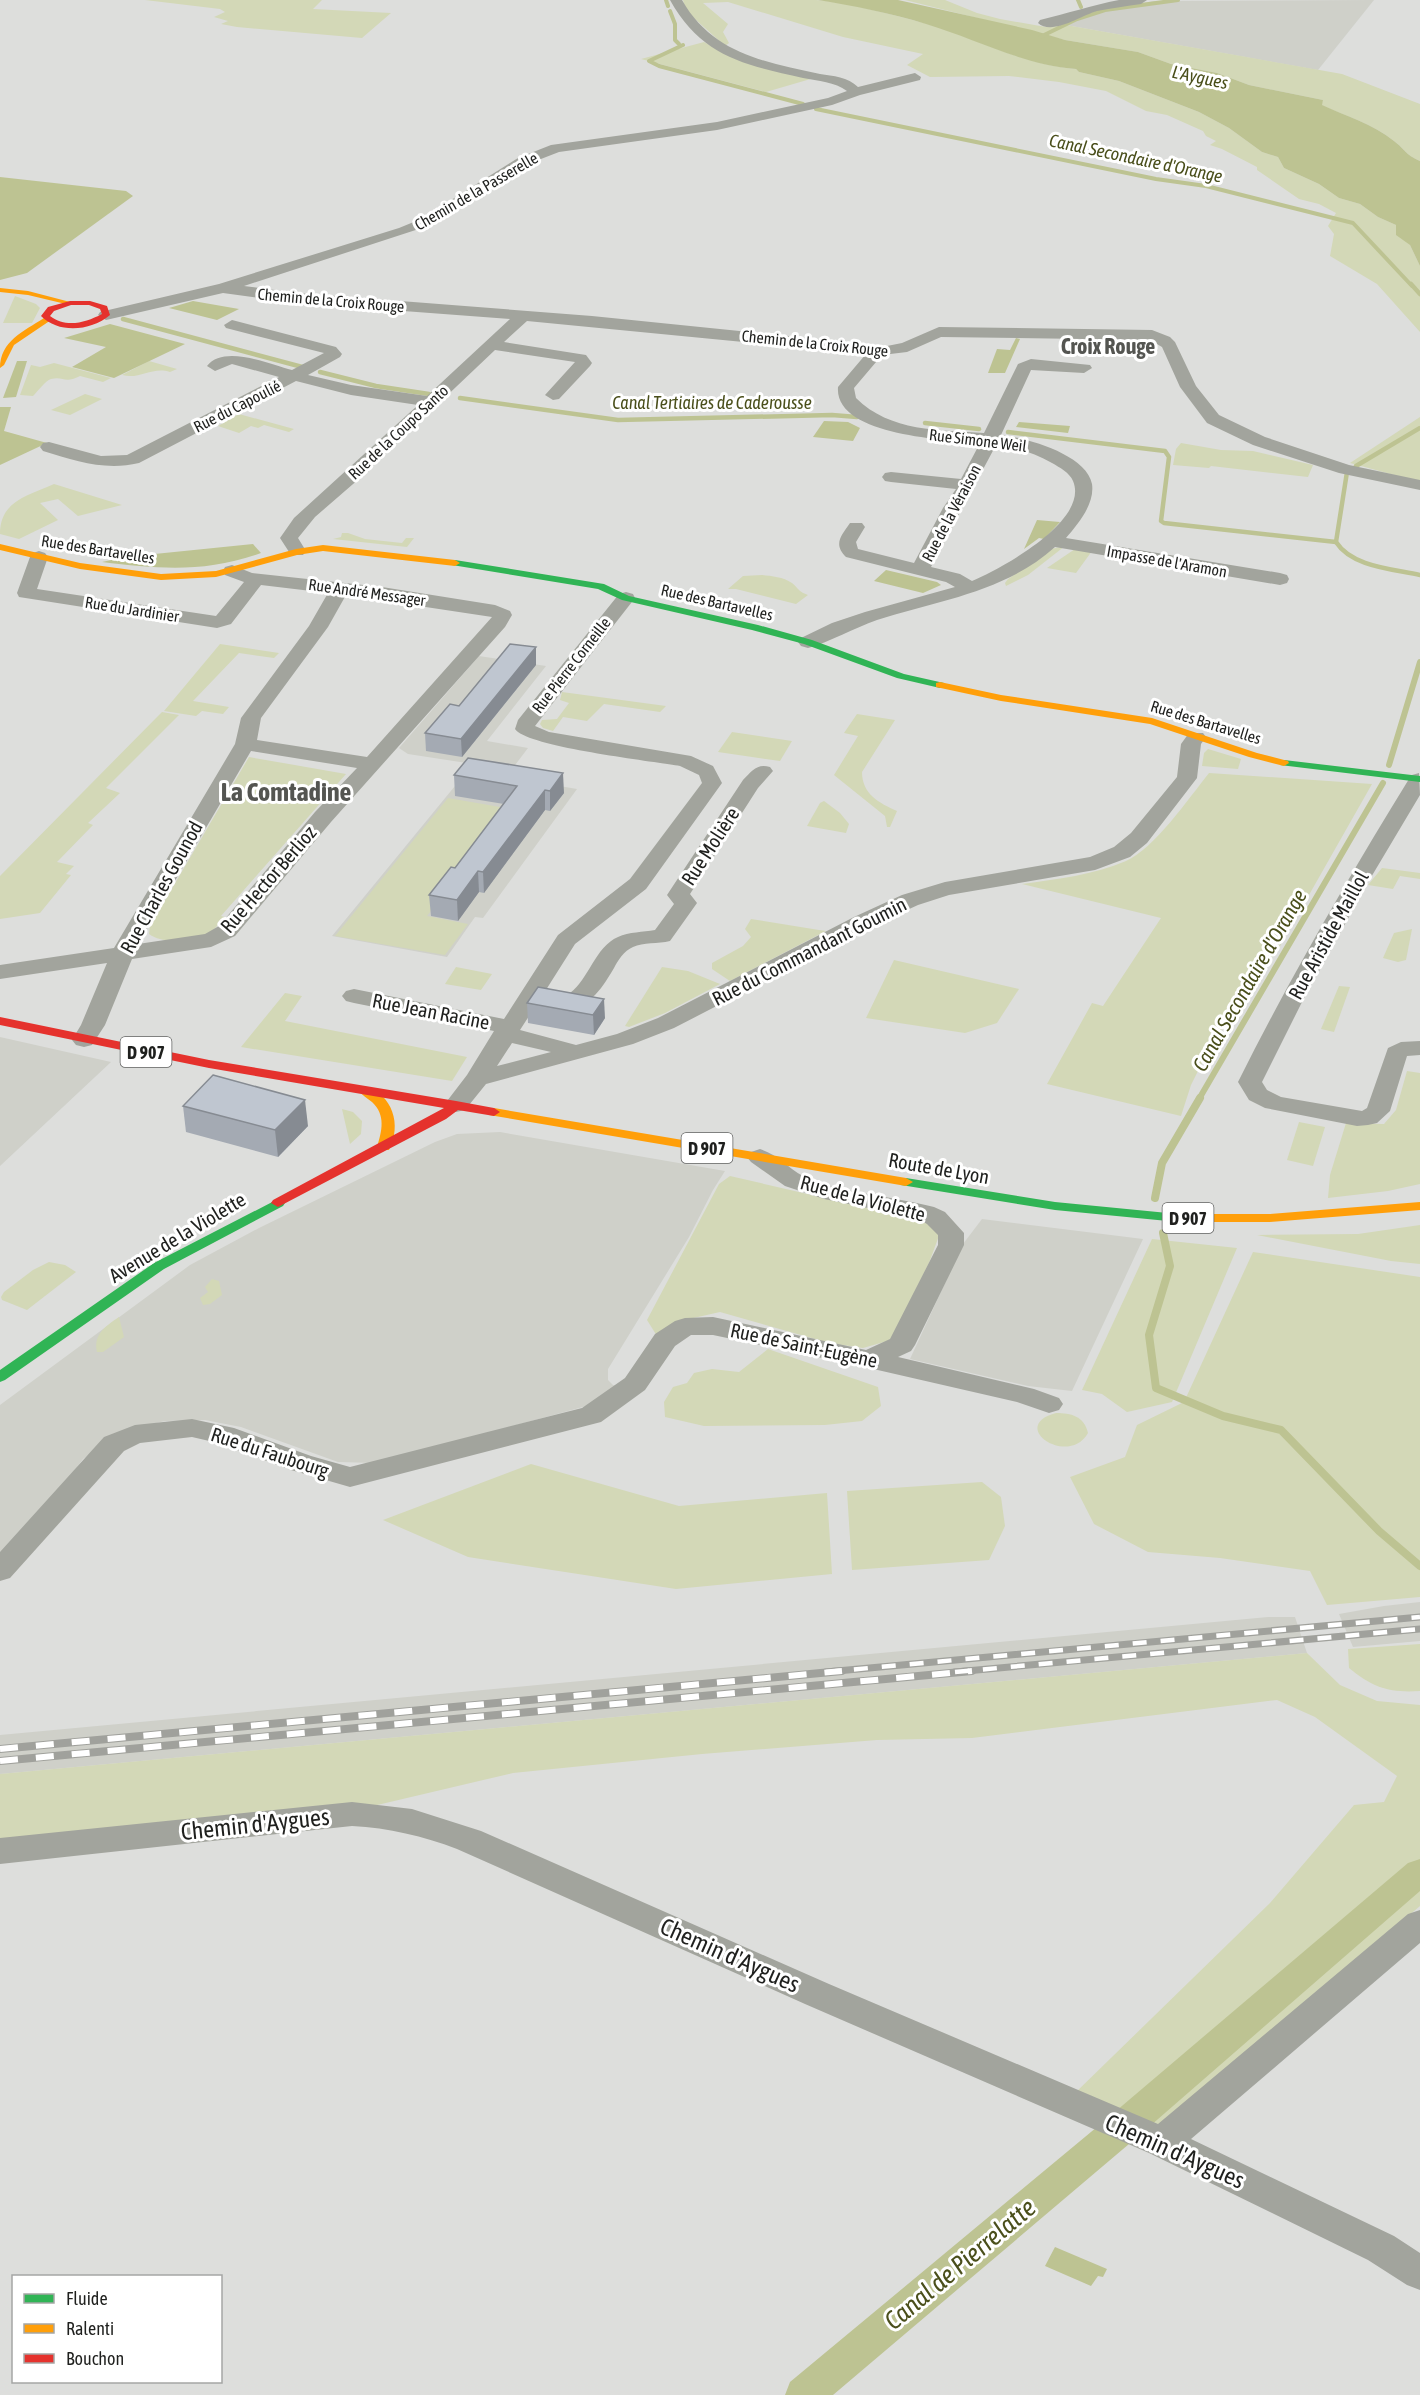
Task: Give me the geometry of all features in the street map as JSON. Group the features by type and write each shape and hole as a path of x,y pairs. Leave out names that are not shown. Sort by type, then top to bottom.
{"street":[{"path":"676,0 693,28 718,47 754,62 835,81 852,87 855,92"},
{"path":"1044,23 1056,22 1093,8 1141,0"},
{"name":"Chemin de la Passerelle","path":"19,338 62,325 83,324 105,311 148,306 223,288 415,227 522,161 556,148 717,126 832,101 855,92 915,77"},
{"name":"Chemin de la Croix Rouge","path":"223,288 297,298 688,330 877,351 901,350 939,332 1159,336 1169,345 1188,387 1213,418 1259,441 1345,469 1420,485"},
{"path":"0,290 70,303"},
{"path":"36,296 49,314"},
{"name":"Chemin de la Passerelle","path":"19,338 49,314 70,303 90,303 105,311"},
{"name":"Chemin de la Passerelle","path":"49,314 62,325"},
{"name":"Rue de la Coupo Santo","path":"297,551 289,538 292,530 317,504 522,317"},
{"path":"214,366 231,359 294,376 334,354 232,325"},
{"path":"0,365 6,350 19,338"},
{"path":"491,345 580,358 584,363 553,394"},
{"name":"Rue Simone Weil","path":"808,642 837,626 972,588 1007,574 1053,541 1071,521 1077,511 1083,487 1077,473 1042,449 898,429 881,424 860,411 848,400 845,394 846,387 877,351"},
{"name":"Rue de la Véraison","path":"972,588 953,578 920,570 952,508 967,485 1012,396 1024,367 1031,364 1084,368"},
{"name":"Rue du Capoulié","path":"49,447 106,463 120,463 133,459 294,376 351,390 431,402"},
{"path":"891,477 967,485"},
{"path":"855,527 847,542 848,549 852,553 920,570"},
{"name":"Impasse de l'Aramon","path":"1053,541 1280,579"},
{"name":"Rue des Bartavelles","path":"0,547 80,567 150,576 196,576 232,571 297,551 337,548 458,563 601,586 626,598 754,627 808,642 901,676 938,685 1001,698 1152,721 1196,737 1289,764 1420,779"},
{"name":"Rue du Jardinier","path":"39,557 26,592 217,622 224,620 256,579"},
{"name":"Rue André Messager","path":"232,571 256,579 340,588 495,611 503,615"},
{"name":"Rue Charles Gounod","path":"84,1040 93,1025 122,954 251,734 249,724 251,718 318,627 340,588"},
{"name":"Rue Pierre Corneille","path":"626,598 525,724 525,729 544,737 673,758 702,766 711,774 712,783 638,884 630,891"},
{"name":"Rue Hector Berlioz","path":"0,972 210,940 227,931 323,817 433,697 503,615"},
{"name":"Rue du Commandant Goumin","path":"477,1079 625,1040 666,1023 862,921 910,900 945,889 1095,863 1122,852 1138,838 1187,778 1191,744 1196,737"},
{"path":"245,744 370,764"},
{"name":"Rue Molière","path":"530,993 568,1001 580,999 612,954 626,942 662,936 686,903 678,895 750,784 763,771"},
{"name":"Rue Aristide Maillol","path":"1420,779 1356,884 1289,1004 1250,1082 1258,1095 1274,1103 1357,1119 1368,1118 1378,1112 1396,1053 1401,1049 1420,1048"},
{"path":"456,1105 477,1079 506,1030 566,940 630,891 678,895"},
{"name":"Rue Jean Racine","path":"354,996 506,1030"},
{"name":"D 907","path":"0,1021 84,1040 456,1105"},
{"path":"506,1030 562,1047 573,1053"},
{"path":"364,1090 385,1105 390,1115 389,1131 384,1147"},
{"name":"Avenue de la Violette","path":"0,1377 159,1266 384,1147 456,1105"},
{"name":"Route de Lyon","path":"456,1105 1014,1200 1130,1214 1218,1219 1282,1218 1420,1206"},
{"name":"Rue de la Violette","path":"760,1157 795,1181 824,1191 925,1212 936,1218 951,1233 951,1245 901,1345 869,1359"},
{"name":"Rue de Saint-Eugène","path":"591,1414 636,1384 665,1340 685,1327 713,1326 869,1359 1024,1395 1049,1404"},
{"name":"Rue du Faubourg","path":"0,1571 114,1444 135,1434 192,1428 224,1435 301,1463 350,1477 591,1414"},
{"name":"Chemin d'Aygues","path":"0,1851 328,1815 370,1814 410,1820 469,1840 827,1998 1162,2142 1381,2248 1420,2273"},
{"path":"1162,2142 1420,1923"}],"shaded area":[{"path":"145,0 322,0 313,9 391,13 362,38 237,27 221,24 228,21 214,17 225,12 220,9"},
{"path":"683,0 816,0 855,6 943,29 1037,62 1076,69 1079,72 1119,81 1199,112 1229,128 1262,152 1278,157 1284,168 1319,184 1339,198 1360,204 1378,217 1396,225 1410,245 1420,266 1420,332 1377,284 1330,256 1334,234 1328,226 1336,213 1319,204 1299,199 1257,170 1257,167 1210,145 1216,141 1206,136 1203,131 1167,115 1146,111 1106,91 1009,76 930,77 907,65 923,54 843,37 728,2 703,3 728,24 723,32 729,43 725,46 686,11"},
{"path":"905,0 945,0 977,13 1000,19 1046,27 1066,25 1342,74 1420,104 1420,161 1377,130 1321,105 1323,100 1249,85 1217,73 1171,64 1138,52 1065,40"},
{"path":"1374,0 1318,70 1066,25 1081,16 1102,10 1154,1"},
{"path":"704,42 740,60 814,78 766,92 641,59"},
{"path":"15,296 36,304 40,308 32,323 3,323"},
{"path":"149,361 177,369 170,372 157,371 135,376 122,375"},
{"path":"54,363 111,378 103,382 80,376 67,380 51,379 33,396 20,395 31,365 40,367"},
{"path":"85,394 102,399 70,415 51,410"},
{"path":"239,414 294,429 289,432 264,425 258,428 251,426 239,433 218,426"},
{"path":"1420,417 1420,482 1350,463"},
{"path":"1181,443 1221,450 1253,451 1313,465 1308,477 1211,466 1209,468 1173,465 1176,449"},
{"path":"54,484 122,505 78,516 58,499 40,503 58,520 19,539 0,534 1,523 10,507 25,496"},
{"path":"342,533 365,539 402,543 406,538 414,538 407,547 333,539 341,537"},
{"path":"1065,546 1028,575 1006,586 1008,579 1051,549"},
{"path":"1075,549 1092,551 1076,573 1047,568"},
{"path":"762,575 785,579 808,595 796,604 728,589 743,576"},
{"path":"220,644 279,653 274,658 239,653 193,701 229,707 223,714 202,711 196,716 164,711"},
{"path":"479,656 546,666 487,741 528,748 506,777 577,789 483,918 475,917 447,957 332,936 473,764 408,754 399,748"},
{"path":"562,692 666,706 660,712 604,704 587,721 563,717 553,731 543,728 540,724 542,720 557,719 569,703 560,700"},
{"path":"162,712 179,715 106,788 120,793 88,823 93,825 57,862 74,866 66,874 71,875 40,913 0,919 0,876"},
{"path":"857,714 895,720 862,772 868,792 884,805 897,811 890,827 887,827 885,816 834,775 858,736 844,733"},
{"path":"732,732 792,741 780,761 718,752"},
{"path":"1208,749 1241,759 1238,769 1202,766 1204,753"},
{"path":"249,757 346,774 221,916 225,917 209,935 178,940 156,938 149,934 150,926"},
{"path":"1209,773 1372,784 1280,946 1211,1045 1191,1085 1181,1116 1047,1084 1092,1003 1103,1006 1161,918 1022,884 1088,873 1114,866 1137,855 1170,822"},
{"path":"448,798 512,809 427,916 468,924 445,955 335,936"},
{"path":"824,801 840,813 849,824 846,833 807,826 820,803"},
{"path":"1382,868 1420,873 1420,879 1400,876 1393,889 1368,885"},
{"path":"751,919 826,931 730,981 712,969 712,963 743,946 751,937 745,929"},
{"path":"1412,929 1406,960 1398,962 1383,958 1394,933"},
{"path":"894,960 1019,989 997,1023 965,1033 866,1018"},
{"path":"456,967 492,974 481,990 445,984"},
{"path":"662,967 688,971 720,984 665,1013 629,1027 625,1026"},
{"path":"1339,986 1350,987 1334,1032 1321,1029"},
{"path":"285,993 302,996 285,1021 467,1057 452,1081 241,1047"},
{"path":"0,1037 111,1062 0,1166"},
{"path":"1407,1071 1420,1073 1420,1184 1388,1191 1328,1198 1330,1175 1346,1123 1384,1124 1396,1110"},
{"path":"342,1109 353,1112 362,1121 361,1134 350,1144"},
{"path":"1299,1122 1325,1127 1313,1166 1287,1160"},
{"path":"500,1132 725,1171 689,1237 608,1369 608,1380 613,1385 623,1388 594,1404 375,1463 338,1462 241,1427 205,1420 165,1421 139,1427 107,1441 83,1459 60,1490 0,1559 0,1405 190,1265 259,1228 435,1142 457,1134"},
{"path":"730,1176 933,1223 940,1233 929,1263 891,1340 863,1348 829,1343 720,1312 689,1319 657,1336 647,1320 719,1184"},
{"path":"982,1219 1143,1239 1072,1391 1028,1386 910,1359 963,1244"},
{"path":"1420,1225 1420,1264 1391,1261 1257,1235 1358,1234"},
{"path":"1152,1239 1237,1248 1172,1402 1127,1412 1102,1394 1082,1390"},
{"path":"1253,1252 1420,1277 1420,1597 1327,1605 1310,1571 1220,1558 1148,1552 1094,1524 1070,1477 1125,1457 1137,1425 1184,1402"},
{"path":"49,1262 65,1265 76,1272 27,1310 2,1300 4,1292 33,1270"},
{"path":"212,1279 219,1281 222,1295 210,1304 203,1305 200,1298 208,1292 205,1287"},
{"path":"119,1317 124,1337 103,1352 97,1352 99,1335 105,1327"},
{"path":"768,1349 878,1387 881,1406 862,1421 825,1425 704,1426 665,1417 664,1402 673,1387 687,1383 694,1373 712,1369 739,1372"},
{"path":"1056,1413 1080,1419 1088,1433 1079,1443 1068,1446 1056,1445 1046,1441 1039,1434 1038,1427 1042,1419"},
{"path":"531,1464 679,1506 827,1493 832,1574 676,1589 468,1557 383,1520"},
{"path":"982,1482 1001,1497 1005,1526 989,1560 852,1570 847,1491"},
{"path":"1420,1602 1420,1641 1353,1647 1339,1614 1384,1606"},
{"path":"1268,1617 1295,1617 1307,1653 0,1774 0,1735"},
{"path":"1420,1644 1420,1691 1382,1688 1349,1668 1348,1649"},
{"path":"1307,1653 1340,1685 1377,1701 1420,1705 1420,1906 1327,1985 1165,2131 1073,2095 1270,1903 1354,1805 1384,1802 1397,1776 1315,1717 1277,1700 972,1738 877,1740 702,1754 513,1773 373,1806 0,1842 0,1774"}],"water":[{"name":"L'Aygues","path":"818,0 898,0 1032,30 1065,40 1138,52 1171,64 1217,73 1249,85 1323,100 1322,105 1377,130 1420,161 1420,266 1410,245 1396,235 1396,225 1378,217 1360,204 1339,198 1319,184 1284,168 1278,157 1262,152 1229,128 1199,112 1119,81 1018,57 913,20"},
{"path":"0,177 126,191 133,196 27,273 0,280"},
{"path":"193,301 239,309 217,320 169,308"},
{"path":"110,324 185,344 114,378 72,367 106,347 64,338"},
{"path":"1016,338 1020,339 1005,373 988,373 997,349 1010,350"},
{"path":"17,361 27,361 16,397 3,398"},
{"path":"0,407 11,407 4,431 47,443 0,465"},
{"path":"824,421 848,422 860,428 853,441 813,437"},
{"path":"1019,422 1070,426 1068,433 1016,427"},
{"path":"1037,520 1060,522 1044,539 1039,538 1024,549"},
{"path":"253,544 261,553 221,564 163,568 102,562 125,557"},
{"path":"886,570 937,582 941,585 923,593 874,581"},
{"path":"1055,2247 1107,2269 1103,2277 1098,2276 1091,2286 1045,2266"}],"building":[{"path":"510,644 536,647 461,739 425,733 450,704 459,706"},
{"path":"468,758 563,773 550,791 545,790 483,872 478,871 457,900 429,895 451,867 455,868 517,786 454,775"},
{"path":"538,987 604,999 593,1015 527,1003"},
{"path":"213,1075 305,1100 275,1130 183,1106"}],"waterway":[{"name":"Canal Secondaire d'Orange","path":"666,0 668,6"},
{"path":"1078,0 1081,7"},
{"path":"1040,37 1077,19 1105,10 1178,0"},
{"name":"Canal Secondaire d'Orange","path":"670,11 675,24 675,40 679,44"},
{"name":"Canal Secondaire d'Orange","path":"683,45 649,61 659,66 803,104"},
{"name":"Canal Secondaire d'Orange","path":"816,109 1156,179 1206,186 1353,223 1412,286"},
{"name":"Canal Secondaire d'Orange","path":"1411,284 1420,294"},
{"name":"Canal Tertiaires de Caderousse","path":"123,319 306,368"},
{"name":"Canal Tertiaires de Caderousse","path":"320,372 376,386 429,394"},
{"name":"Canal Tertiaires de Caderousse","path":"460,398 618,420 832,415 857,417"},
{"name":"Canal Tertiaires de Caderousse","path":"925,423 979,429"},
{"name":"Canal Secondaire d'Orange","path":"1356,466 1420,428"},
{"name":"Canal Tertiaires de Caderousse","path":"1008,432 1165,451 1169,457 1161,521 1164,523 1336,542"},
{"name":"Canal Secondaire d'Orange","path":"1336,542 1347,472"},
{"name":"Canal Secondaire d'Orange","path":"1336,542 1352,557 1362,562 1420,575"},
{"name":"Canal Secondaire d'Orange","path":"1389,765 1420,662"},
{"name":"Canal Secondaire d'Orange","path":"1199,1099 1383,783"},
{"name":"Canal Secondaire d'Orange","path":"1155,1198 1162,1163 1200,1098"},
{"path":"1163,1233 1170,1266 1149,1335 1156,1388 1223,1416 1281,1430 1379,1531 1420,1566"},
{"name":"Canal de Pierrelatte","path":"1129,2122 1420,1872"},
{"name":"Canal de Pierrelatte","path":"804,2395 1116,2133"}],"railway":[{"path":"826,1672 1420,1617"},
{"path":"955,1672 1420,1629"},
{"path":"0,1749 842,1671"},
{"path":"0,1761 972,1671"}],"traffic: fast":[{"path":"455,563 601,586 626,598 754,627 808,642 901,676 940,685"},
{"path":"1284,763 1420,779"},
{"path":"906,1182 1055,1206 1178,1218"},
{"path":"0,1377 159,1266 278,1203"}],"traffic: slow":[{"path":"0,290 28,293 70,303"},
{"path":"0,365 11,344 47,320"},
{"path":"0,547 80,566 161,577 216,574 296,552 323,548 455,563"},
{"path":"940,685 1001,698 1152,721 1284,763"},
{"path":"364,1090 380,1102 388,1114 384,1147"},
{"path":"494,1112 906,1182"},
{"path":"1178,1218 1270,1218 1420,1206"}],"traffic: jam":[{"path":"70,303 90,303 104,308 106,315 75,326 59,324 45,316 51,309 70,303"},
{"path":"0,1021 209,1064 494,1112"},
{"path":"278,1203 441,1116 456,1105"}],"district":[{"name":"Croix Rouge","path":"1108,346"},
{"name":"La Comtadine","path":"286,792"}]}
